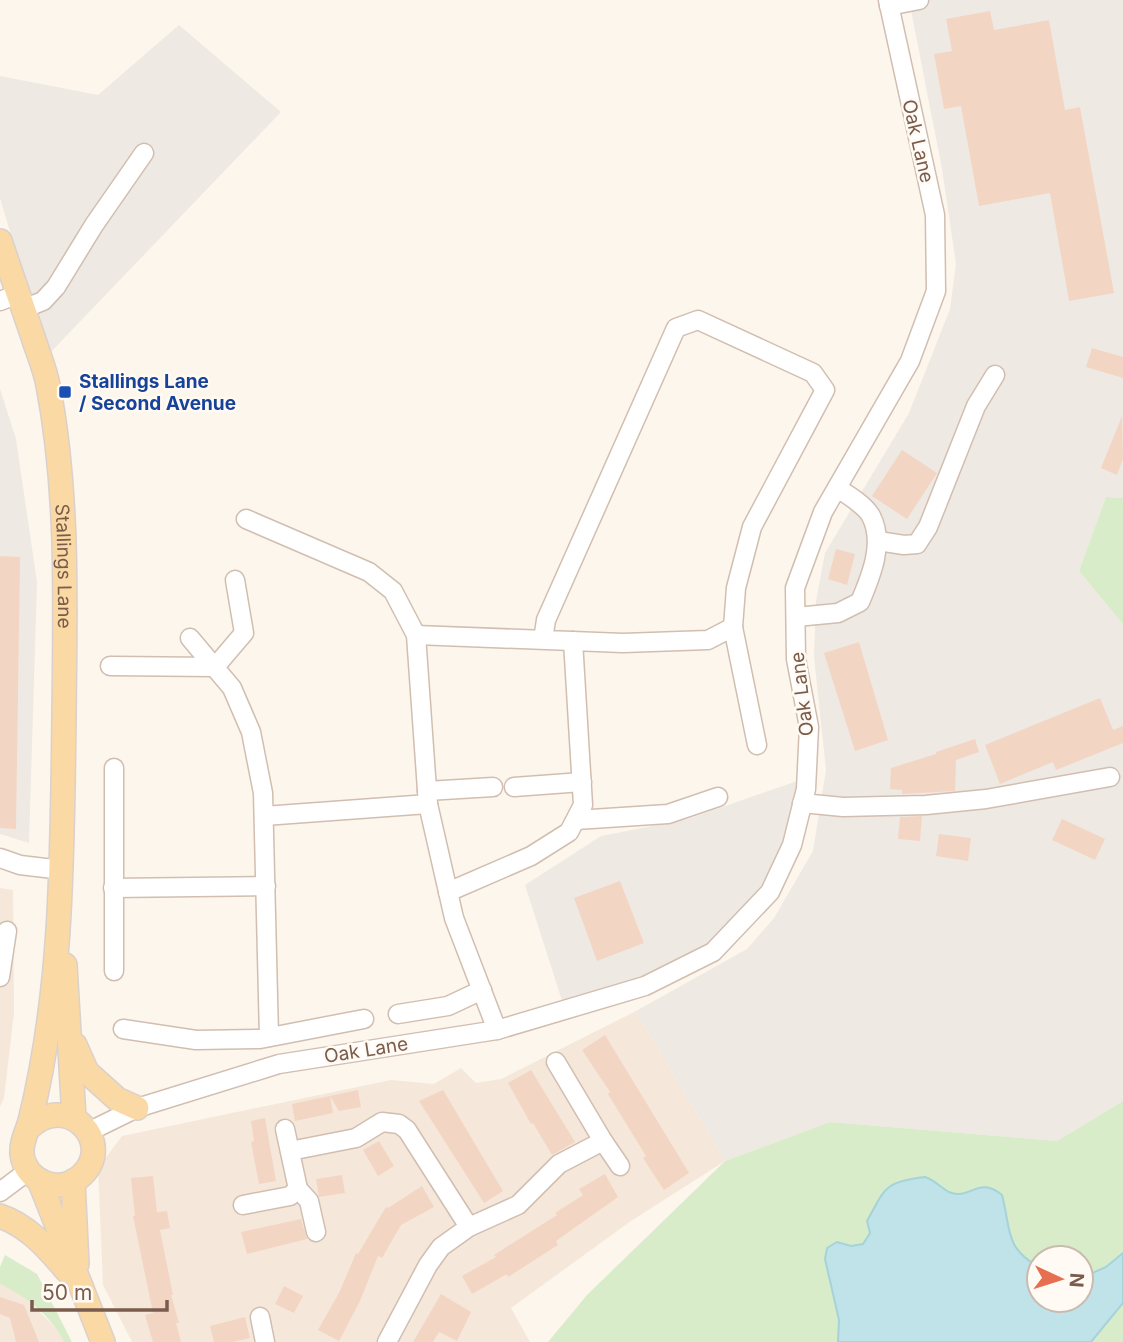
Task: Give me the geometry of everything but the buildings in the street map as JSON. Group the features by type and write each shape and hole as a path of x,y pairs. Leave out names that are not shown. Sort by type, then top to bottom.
{"main road":[{"name":"Stallings Lane","path":"0,241 14,301 47,383 60,466 65,529 61,902"},
{"path":"34,1175 50,1185 62,1185 82,1175 93,1154 92,1143 81,1125 69,1030 61,902"},
{"path":"61,902 41,1074 22,1150 103,1342"},
{"path":"69,1030 87,1072 117,1099 138,1108"},
{"path":"28,1129 35,1122 54,1114 81,1125"},
{"path":"73,1181 79,1284"},
{"path":"0,1216 13,1220 41,1241 79,1284"}],"street":[{"path":"888,3 919,0"},
{"name":"Oak Lane","path":"81,1125 279,1064 498,1030 645,986 713,952 770,892 792,845 806,789 809,727 796,660 795,588 823,512 910,361 936,291 935,215 888,3"},
{"path":"14,301 43,301 56,287 94,225 144,153"},
{"path":"543,640 546,620 676,328 698,320 813,373 825,390 752,527 736,588 733,627 757,745"},
{"path":"878,541 917,544 928,527 976,406 995,375"},
{"path":"796,617 838,613 860,602 869,581 878,541 870,515 837,488"},
{"path":"246,519 369,572 393,591 416,635 427,798 454,918 498,1030"},
{"path":"215,667 244,633 235,580"},
{"path":"416,635 623,643 708,640 733,627"},
{"path":"190,638 232,688 251,732 263,793 269,1037"},
{"path":"448,892 531,856 569,832 576,820 583,805 573,641"},
{"path":"110,666 215,667"},
{"path":"114,768 114,971"},
{"path":"802,803 843,807 986,799 1110,777"},
{"path":"514,787 582,782"},
{"path":"264,816 427,798 493,787"},
{"path":"576,820 668,814 718,797"},
{"path":"0,858 20,865 62,870"},
{"path":"113,888 266,886"},
{"path":"0,977 7,932"},
{"path":"398,1014 448,1006 482,990"},
{"path":"123,1029 196,1040 269,1037 364,1019"},
{"path":"556,1062 620,1166"},
{"path":"290,1151 356,1138 382,1122 399,1124 407,1130 470,1227"},
{"path":"285,1129 298,1189 309,1201 316,1232"},
{"path":"387,1342 428,1265 441,1247 470,1227 518,1205 559,1164 603,1142"},
{"path":"0,1192 34,1175"},
{"path":"243,1205 290,1196 298,1189"},
{"path":"260,1317 265,1342"}],"shaded area":[{"path":"909,0 1123,0 1123,498 1106,497 1079,571 1123,624 1123,1101 1057,1141 830,1122 725,1161 636,1011 747,949 774,918 813,851 826,770 814,657 816,601 825,553 909,413 950,309 956,264 942,169"},
{"path":"179,25 281,112 47,356 0,198 0,76 98,95"},
{"path":"0,389 16,439 37,582 29,843 0,834"},
{"path":"806,778 770,892 713,952 565,1010 525,885 601,836 688,819"},
{"path":"0,888 13,890 14,1013 4,1098 0,1107"},
{"path":"636,1011 725,1161 631,1221 511,1308 530,1342 132,1342 103,1285 98,1168 122,1136 391,1080 434,1084 461,1068 476,1083 501,1079"},
{"path":"0,1284 20,1293 59,1331 64,1342 0,1342"}],"green space":[{"path":"1106,497 1123,498 1123,624 1079,571"},
{"path":"1123,1101 1123,1342 548,1342 587,1295 725,1161 830,1122 1057,1141"},
{"path":"5,1255 37,1274 72,1342 64,1342 53,1324 37,1308 0,1284 0,1267"}],"water":[{"path":"925,1177 956,1194 987,1187 1002,1195 1014,1245 1025,1257 1025,1314 1095,1314 1095,1272 1106,1267 1123,1253 1123,1303 1091,1342 838,1342 839,1320 825,1259 827,1248 837,1242 851,1246 863,1244 870,1233 867,1221 878,1200 888,1188 901,1181"}],"place":[{"name":"Stallings Lane / Second Avenue","path":"65,392"}]}
